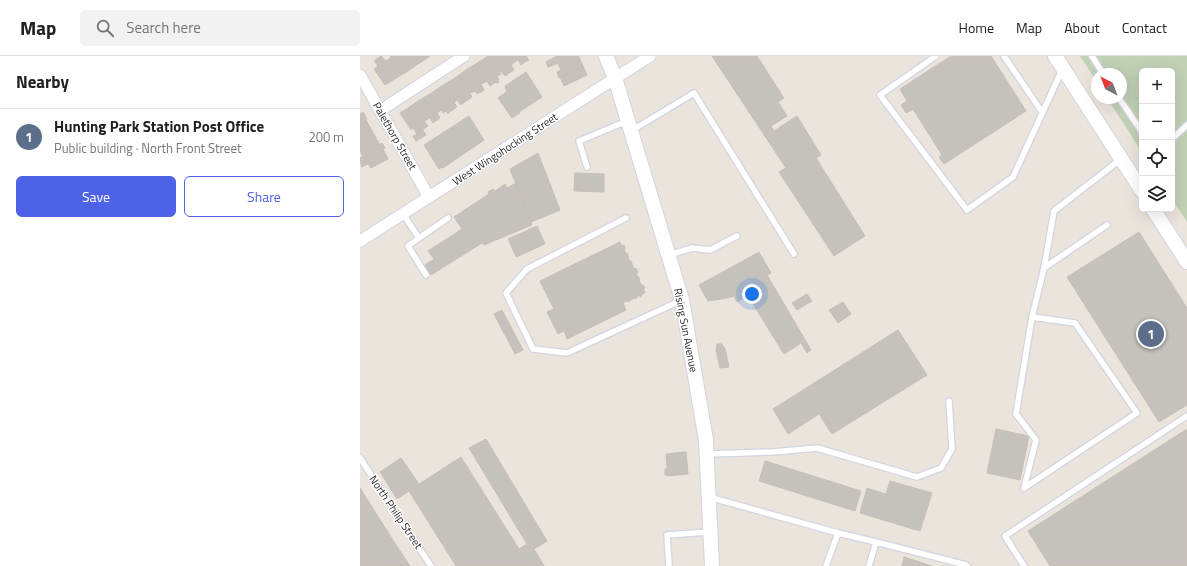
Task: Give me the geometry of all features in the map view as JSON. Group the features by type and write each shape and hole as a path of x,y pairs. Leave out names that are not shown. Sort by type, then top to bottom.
{"street":[{"path":"381,110 464,56"},
{"name":"Rising Sun Avenue","path":"606,56 615,78 682,300 706,440 712,566"},
{"name":"West Wingohocking Street","path":"360,241 650,56"},
{"path":"1059,62 1139,186"},
{"name":"Palethorp Street","path":"360,75 430,197"},
{"path":"1155,212 1187,262"}],"lane":[{"path":"936,56 880,95 967,210 1013,177 1042,112 1059,62"},
{"path":"1004,56 1042,112"},
{"path":"1092,56 1100,68"},
{"path":"587,167 579,141 629,126 694,93 794,254"},
{"path":"1123,104 1139,128"},
{"path":"1175,137 1187,125"},
{"path":"1032,317 1075,323 1137,413 1024,488 1036,440 1016,414 1032,317 1044,268 1054,211 1122,159"},
{"path":"403,214 419,238"},
{"path":"426,274 408,246 448,218"},
{"path":"626,218 527,269 506,293 533,349 567,354 682,300"},
{"path":"1044,268 1107,225"},
{"path":"668,255 692,248 710,250 737,236"},
{"path":"707,454 773,452 817,448 917,477 941,468 952,449 949,401"},
{"path":"1024,566 1004,536 1187,416"},
{"name":"North Philip Street","path":"360,458 431,566"},
{"path":"709,497 838,533 966,564 967,566"},
{"path":"669,566 667,535 710,532"},
{"path":"826,566 838,533"},
{"path":"869,566 876,542"}],"green space":[{"path":"1080,56 1187,56 1187,222 1175,204 1175,68 1139,68 1139,147 1111,104 1127,104 1127,68 1091,68 1091,73"}],"building":[{"path":"381,56 386,61 389,59 401,75 393,80 378,58"},
{"path":"390,56 398,56 408,71 401,75 389,59 391,58"},
{"path":"398,56 409,56 415,66 408,71"},
{"path":"409,56 419,56 423,61 415,66"},
{"path":"419,56 430,56 423,61"},
{"path":"488,56 501,74 497,76 499,82 496,83 482,60"},
{"path":"489,56 500,56 511,72 505,76 501,71 500,72"},
{"path":"500,56 511,56 515,62 511,65 514,70 511,72"},
{"path":"511,56 521,56 525,62 521,65 518,60 515,62"},
{"path":"521,56 526,56 529,60 525,62"},
{"path":"557,56 579,57 559,66 558,63 548,67 546,62"},
{"path":"712,56 757,56 784,98 778,102 787,116 771,126 774,131 797,116 821,155 816,158 865,236 834,256 779,172 786,168"},
{"path":"951,56 991,56 1026,111 944,164 939,157 942,155 913,109 906,113 901,105 907,101 900,89"},
{"path":"579,57 583,66 559,78 557,72 561,70 559,66"},
{"path":"378,58 393,80 385,85 374,69 378,66 374,61"},
{"path":"482,60 496,82 490,86 487,81 485,82 474,65"},
{"path":"474,65 485,82 481,84 484,90 481,92 467,69"},
{"path":"583,66 587,75 564,86 560,77"},
{"path":"467,69 481,92 477,94 475,91 471,93 459,75"},
{"path":"526,72 542,97 512,118 498,98 508,91 506,90 505,86"},
{"path":"459,75 470,91 469,92 472,97 466,101 452,80"},
{"path":"452,80 466,101 461,105 457,100 456,101 445,84"},
{"path":"445,84 456,101 454,102 457,107 451,111 437,89"},
{"path":"437,89 451,111 448,114 446,111 443,113 430,94"},
{"path":"430,94 441,110 437,113 440,118 437,120 423,98"},
{"path":"423,98 437,120 433,123 430,118 426,120 415,103"},
{"path":"415,103 426,120 424,121 428,126 422,130 408,108"},
{"path":"408,108 426,135 416,141 413,136 417,134 413,128 411,130 400,113"},
{"path":"363,112 367,119 360,123 360,114"},
{"path":"469,116 484,140 443,168 442,167 439,169 424,145"},
{"path":"366,120 371,129 360,135 360,123"},
{"path":"371,129 375,136 360,144 360,135"},
{"path":"375,136 379,144 362,154 360,151 360,144"},
{"path":"382,143 385,148 383,149 384,151 361,164 360,158 363,156 361,154"},
{"path":"384,151 388,159 371,168 368,164 362,167 361,164"},
{"path":"538,153 560,210 531,222 510,169"},
{"path":"575,173 604,174 604,192 574,191"},
{"path":"516,183 532,225 484,245 482,243 431,275 425,265 434,259 428,251 462,229 454,217 489,194 488,192 493,189 495,191 505,184 507,188"},
{"path":"537,226 545,244 516,257 508,239"},
{"path":"1139,232 1187,308 1187,405 1159,422 1067,277"},
{"path":"620,242 622,246 624,245 626,254 627,253 634,269 636,268 638,273 636,274 640,279 641,285 645,288 643,289 645,292 640,297 639,295 635,299 634,298 623,303 626,310 567,339 564,331 558,334 547,312 554,309 540,281"},
{"path":"759,252 771,273 767,275 811,350 807,353 801,343 784,354 748,296 737,302 734,296 708,301 699,285"},
{"path":"807,294 812,301 797,310 792,303"},
{"path":"843,302 851,314 838,323 829,310"},
{"path":"502,310 523,350 515,354 494,314"},
{"path":"898,330 927,375 832,434 819,414 788,434 773,409"},
{"path":"717,344 722,344 725,348 729,367 720,368 716,350"},
{"path":"996,429 1029,436 1020,480 987,473"},
{"path":"1187,429 1187,566 1050,566 1028,531"},
{"path":"486,439 547,541 534,549 544,566 456,566 409,491 397,499 380,472 401,458 419,484 461,457 519,549 527,544 469,448"},
{"path":"686,452 688,474 665,475 665,469 667,468 666,454"},
{"path":"765,461 861,491 855,511 759,481"},
{"path":"890,481 932,493 920,531 860,513 867,488 886,494"},
{"path":"360,488 398,548 370,566 360,566"},
{"path":"398,548 410,566 370,566"},
{"path":"904,557 932,566 902,566"}],"place":[{"name":"Hunting Park Station Post Office","path":"1151,334"}]}
